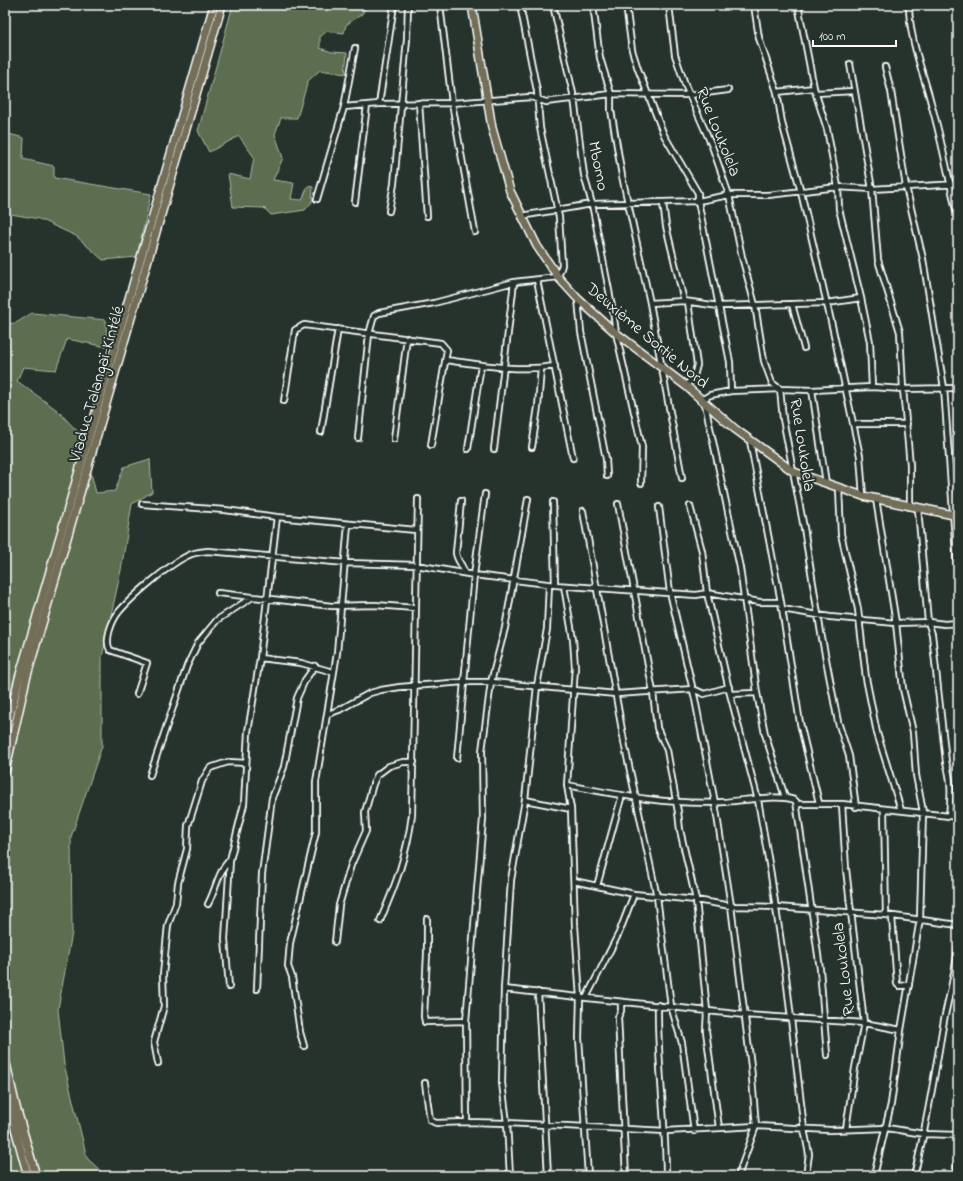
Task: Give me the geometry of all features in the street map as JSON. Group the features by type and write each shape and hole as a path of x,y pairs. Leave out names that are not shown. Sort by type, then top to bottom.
{"main road":[{"name":"Viaduc Talangaï-Kintélé","path":"5,734 21,671 214,5"},
{"name":"Viaduc Talangaï-Kintélé","path":"5,772 26,680 222,5"},
{"name":"Deuxième Sortie Nord","path":"472,5 492,128 510,191 537,246 558,277 578,300 616,333 686,386 703,403 750,441 794,472 839,489 863,496 956,516"},
{"path":"5,1059 16,1107 36,1176"},
{"path":"5,1092 28,1176"}],"street":[{"path":"379,104 394,5"},
{"path":"389,211 394,184 407,39 408,5"},
{"path":"440,5 452,103 475,232"},
{"path":"358,438 369,334 374,316 380,313 434,303 514,282 558,277 562,265 558,209 540,128 536,99 537,91 520,5"},
{"name":"Mbomo","path":"553,5 574,98 584,175 592,204 616,333 642,447 641,484"},
{"path":"592,5 600,58 611,94 611,110 627,204 650,303 682,478"},
{"path":"626,5 632,50 638,69 650,96 664,135 698,193 698,201 730,362 731,391"},
{"name":"Rue Loukolela","path":"669,5 675,55 690,96 712,146 729,195 742,257 755,305 764,360 772,383 780,389 783,419 794,472 818,615 838,722 849,756 856,807"},
{"path":"754,5 762,47 777,92 782,123 801,192 854,424 862,467 863,496"},
{"path":"798,5 811,62 815,90 827,129 838,187 839,209 862,298 870,342 872,387"},
{"path":"909,5 909,14 917,49 932,105 958,219"},
{"path":"317,199 344,107 355,48"},
{"path":"850,64 872,189 878,260 900,332 903,389 910,466 910,507"},
{"path":"885,67 891,91 906,187 922,259 944,388 956,516 958,581"},
{"path":"344,107 379,104 452,103 531,97 546,102 611,94 690,96 728,90"},
{"path":"777,92 815,90 854,91"},
{"path":"419,103 427,216"},
{"path":"355,202 367,105"},
{"path":"521,216 592,204 698,201 729,195 768,195 838,187 872,189 958,184"},
{"path":"663,203 666,226 686,301 697,365 694,376 686,386"},
{"path":"537,280 573,458"},
{"path":"494,449 505,368 514,282"},
{"path":"650,303 686,301 719,306 827,303 862,298"},
{"path":"578,300 581,332 606,459 607,476"},
{"path":"792,304 804,348"},
{"path":"284,401 295,330 304,325 441,343 446,350 446,360 431,445"},
{"path":"321,432 338,329"},
{"path":"394,439 407,338"},
{"path":"446,360 505,368 541,368 555,366"},
{"path":"468,449 481,365"},
{"path":"532,447 538,407 541,368"},
{"path":"785,797 765,734 757,693 740,568 703,403 710,395 731,391 780,389 812,390 872,387 903,389 958,388"},
{"path":"812,390 826,483"},
{"path":"854,424 907,424"},
{"path":"750,441 781,602 800,722 819,803"},
{"path":"839,489 841,534 859,619 866,678 877,733 902,810"},
{"path":"457,758 474,575 485,494"},
{"path":"467,1122 466,1021 483,819 482,751 491,682 505,628 528,498"},
{"path":"380,921 397,882 409,836 412,815 414,762 416,530 418,499"},
{"path":"874,1176 892,1104 901,1030 920,919 923,812 916,775 913,732 903,689 896,623 876,499"},
{"path":"461,501 456,559 463,566 464,572"},
{"path":"553,502 555,586"},
{"path":"142,504 225,510 277,517 416,530"},
{"path":"618,504 653,692 657,728 665,745 680,830 696,900 707,1011 706,1031 719,1128"},
{"path":"690,506 702,552 707,593 730,694 758,800 786,976 808,1154 806,1176"},
{"path":"659,507 670,592 692,689 715,803 731,906 745,1015 756,1126 738,1176"},
{"path":"918,509 928,622 932,634 946,762 950,775 951,791 949,816"},
{"path":"583,511 616,694 657,897 671,1006 682,1043 694,1130"},
{"path":"229,987 225,939 230,860 244,804 248,732 268,600 277,517"},
{"path":"304,1046 300,1032 292,977 288,966 290,943 316,832 316,782 337,653 346,563 348,524"},
{"path":"137,694 147,663 110,650 108,645 113,622 124,606 181,559 198,552 208,551 346,563 416,565 464,572 474,575 555,586 670,592 696,595 707,593 744,600 781,602"},
{"path":"510,1176 507,1123 502,1083 504,989 511,880 525,800 537,686 547,629 549,585"},
{"path":"564,586 573,639 575,667 572,691 567,785 571,809 575,926 580,997 579,1038 588,1176"},
{"path":"218,593 268,600 341,606 415,608"},
{"path":"150,774 187,666 198,643 217,620 251,598"},
{"path":"782,609 818,615 896,623 958,623"},
{"path":"260,658 315,666 333,672"},
{"path":"257,989 262,874 272,798 284,767 297,698 305,680 315,666"},
{"path":"328,714 339,710 370,693 391,688 464,682 491,682 572,691 616,694 692,689 704,694 729,687"},
{"path":"730,694 757,693"},
{"path":"158,1063 154,1042 164,1006 163,974 168,925 176,903 178,883 187,850 188,826 202,781 210,768 228,762 246,763"},
{"path":"334,942 339,905 351,865 366,831 365,812 373,784 378,775 389,766 403,762 414,762"},
{"path":"567,785 637,798 715,803 785,797 794,800 798,804 813,910 828,1055"},
{"path":"597,886 622,795"},
{"path":"525,800 571,809"},
{"path":"798,804 842,804 856,807 923,812 958,817"},
{"name":"Rue Loukolela","path":"842,804 851,913 864,1023 855,1068 846,1129"},
{"path":"884,809 886,915"},
{"path":"208,904 225,864 230,860"},
{"path":"574,881 634,894 696,900 731,906 776,907 886,915 958,925"},
{"path":"586,998 619,933 634,894"},
{"path":"892,917 897,984 899,986 909,985"},
{"path":"427,919 424,1020 428,1023 466,1021"},
{"path":"914,1176 924,1134 945,1017 956,970 958,946"},
{"path":"504,989 745,1015 864,1023 901,1030"},
{"path":"538,992 548,1176"},
{"path":"621,1002 621,1011 618,1017 626,1176"},
{"path":"658,1005 657,1038 666,1131 666,1176"},
{"path":"425,1083 430,1120 436,1123 507,1123 666,1131 756,1126 804,1129 887,1128 924,1134 958,1135"},
{"path":"955,1176 958,1161"}],"green space":[{"path":"233,5 367,5 362,14 346,25 344,33 327,31 320,37 320,48 332,52 347,53 345,74 320,70 308,81 297,118 281,118 275,134 283,158 273,180 294,183 291,199 302,200 308,186 313,187 312,202 305,210 271,215 264,208 233,207 228,174 250,179 254,157 239,136 209,152 198,131"},
{"path":"5,133 24,138 23,159 54,166 54,178 151,194 137,257 103,260 76,236 39,219 5,213"},
{"path":"32,313 106,320 107,347 67,339 56,370 23,367 17,381 57,410 82,436 96,493 115,491 124,467 150,459 152,492 132,504 121,570 102,657 102,746 71,837 72,933 58,1009 64,1064 87,1158 106,1176 5,1176 5,324 16,323"}]}
